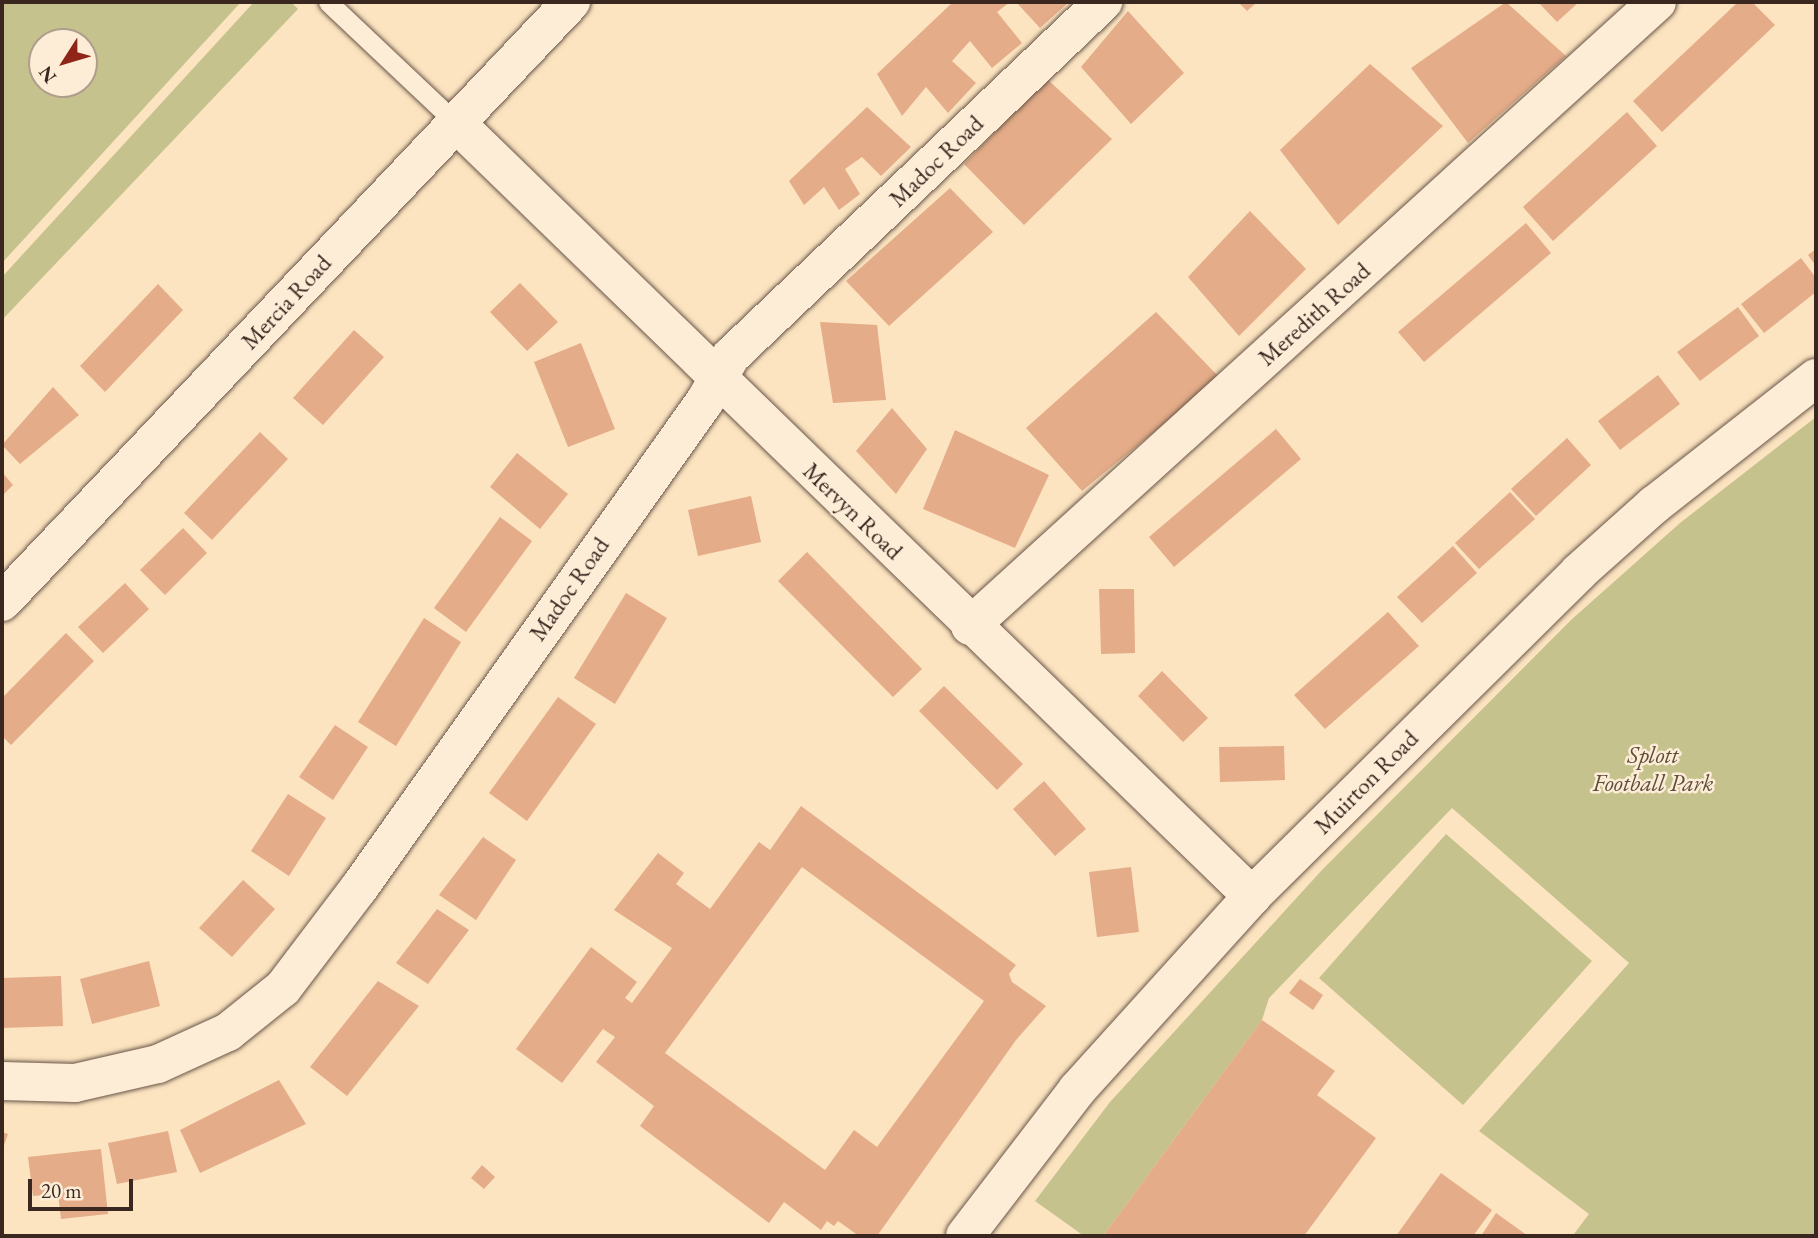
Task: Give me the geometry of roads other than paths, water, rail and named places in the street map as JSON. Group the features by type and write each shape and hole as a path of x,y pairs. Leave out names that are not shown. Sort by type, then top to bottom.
{"street":[{"name":"Mercia Road","path":"2,602 571,2"},
{"name":"Madoc Road","path":"2,1081 75,1083 158,1064 228,1032 283,988 359,888 718,380 731,356 1103,2"},
{"name":"Meredith Road","path":"970,626 1657,2"},
{"name":"Mervyn Road","path":"456,123 970,626 1252,896"},
{"name":"Muirton Road","path":"965,1236 1077,1090 1252,896 1578,572 1654,505 1816,378"}],"lane":[{"path":"328,2 456,123"}],"park label":[{"name":"Splott Football Park","path":"1653,769"}]}
